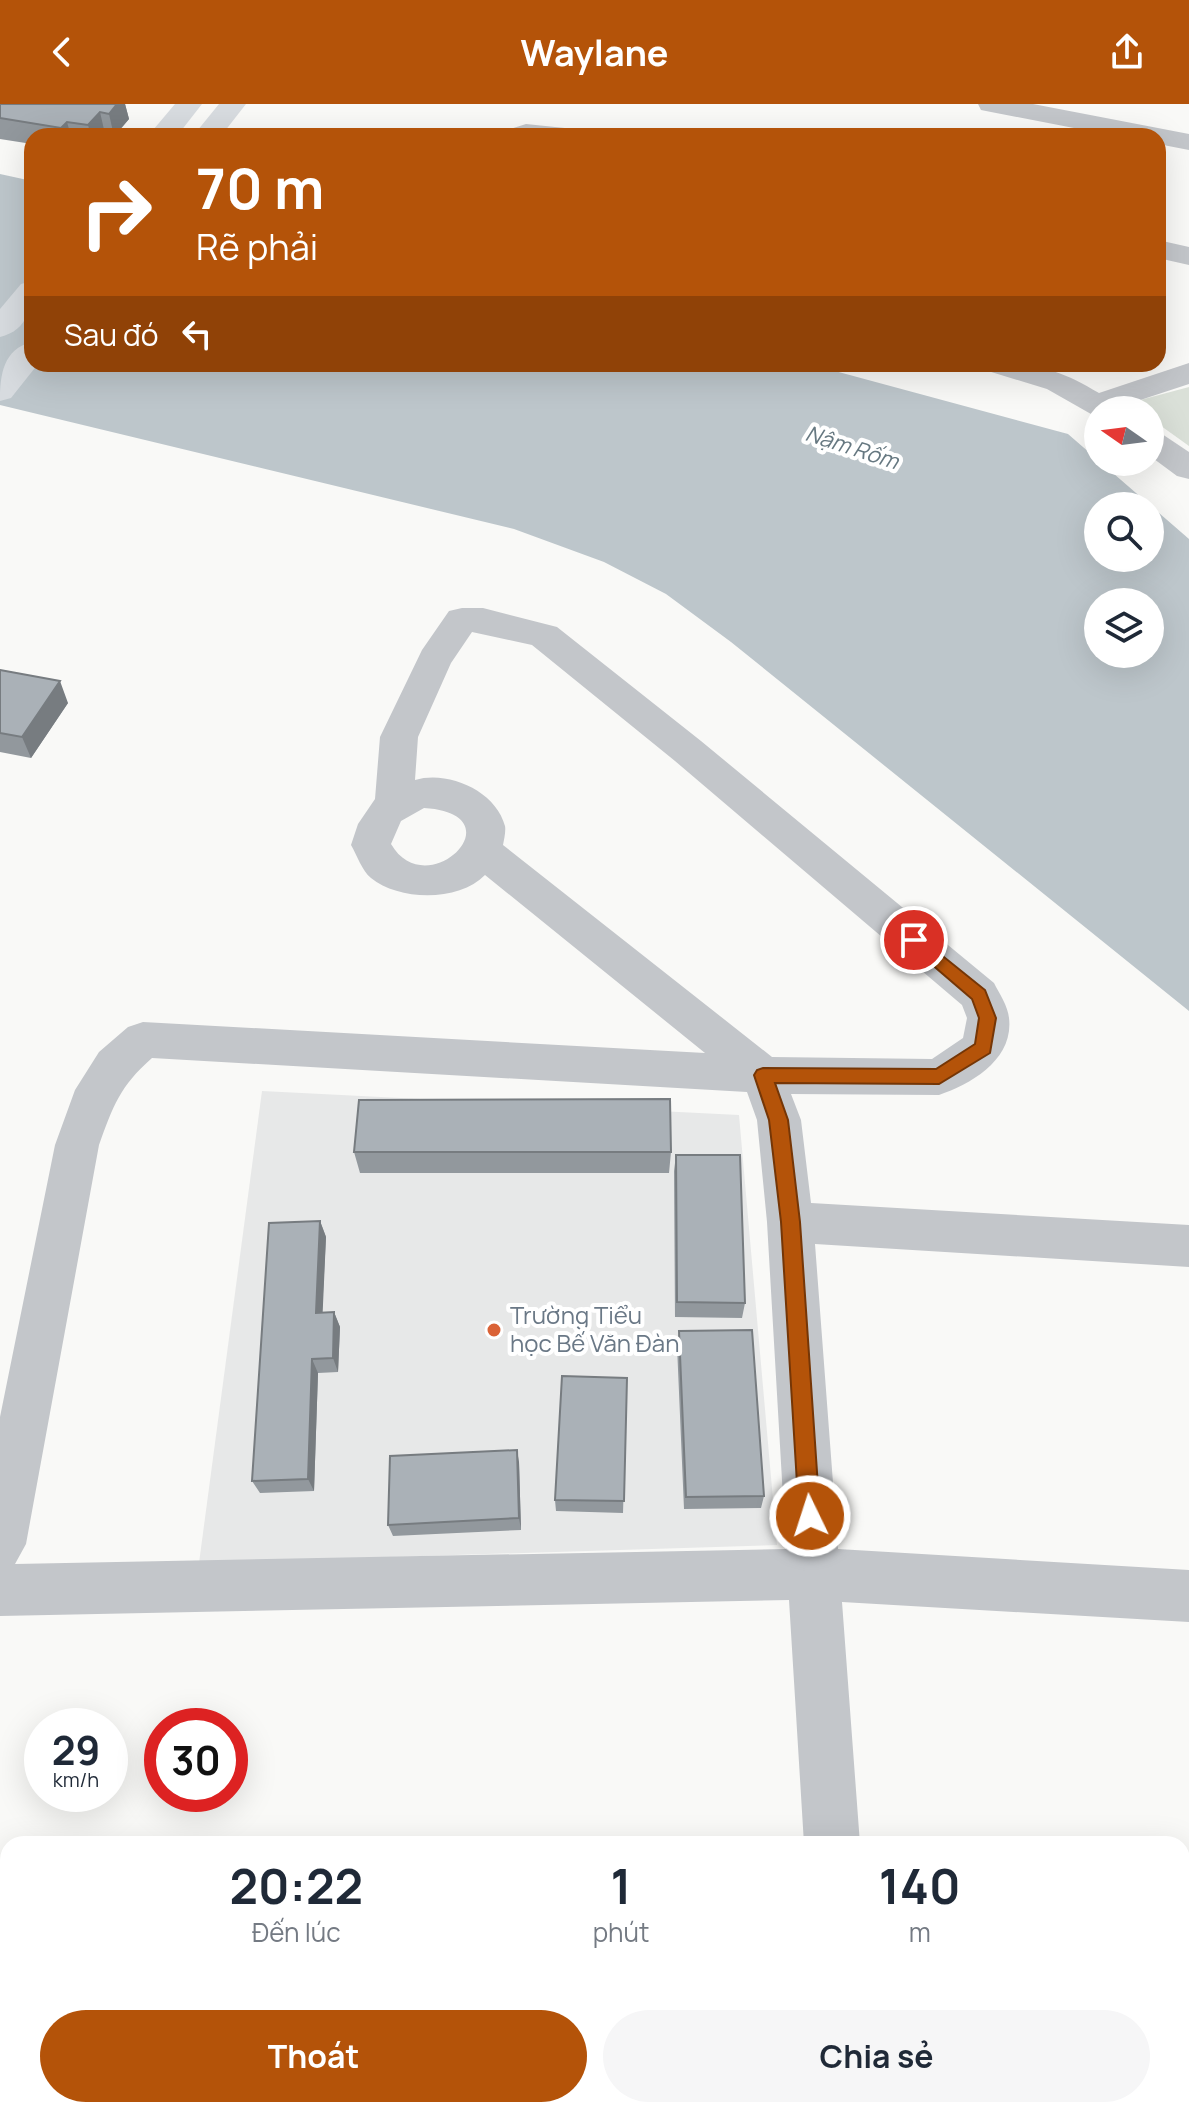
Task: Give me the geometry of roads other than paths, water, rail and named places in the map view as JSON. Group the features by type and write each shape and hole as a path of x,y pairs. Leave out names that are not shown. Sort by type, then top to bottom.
{"main road":[{"path":"169,128 189,104"},
{"path":"214,128 233,104"},
{"path":"0,328 24,300"},
{"path":"0,391 24,361"}],"street":[{"path":"991,104 1116,128"},
{"path":"1166,138 1189,142"},
{"path":"1166,251 1189,256"},
{"path":"1025,372 1058,382 1084,397"},
{"path":"1129,396 1189,373"},
{"path":"1164,451 1189,468"},
{"path":"0,1544 77,1145 97,1090 114,1065 143,1040 763,1075 939,1077 983,1048 988,1018 979,995 712,771 544,636 483,620 462,620 435,659 399,737 394,803"},
{"path":"421,793 450,795 474,807 486,827 483,851 465,870 438,880 407,879 383,866 371,845 376,822 394,803 421,793"},
{"path":"483,851 763,1075 779,1120 790,1222 831,1836"},
{"path":"790,1222 1189,1246"},
{"path":"0,1590 814,1574 1189,1596"}],"water":[{"name":"Nậm Rốm","path":"0,174 24,179 24,372 839,372 1068,434 1084,448 1084,476 1116,476 1135,492 1084,492 1084,572 1164,572 1164,517 1189,539 1189,1011 731,642 666,594 604,562 514,529 0,405"}],"place":[{"name":"Trường Tiểu học Bế Văn Đàn","path":"494,1330"}]}
